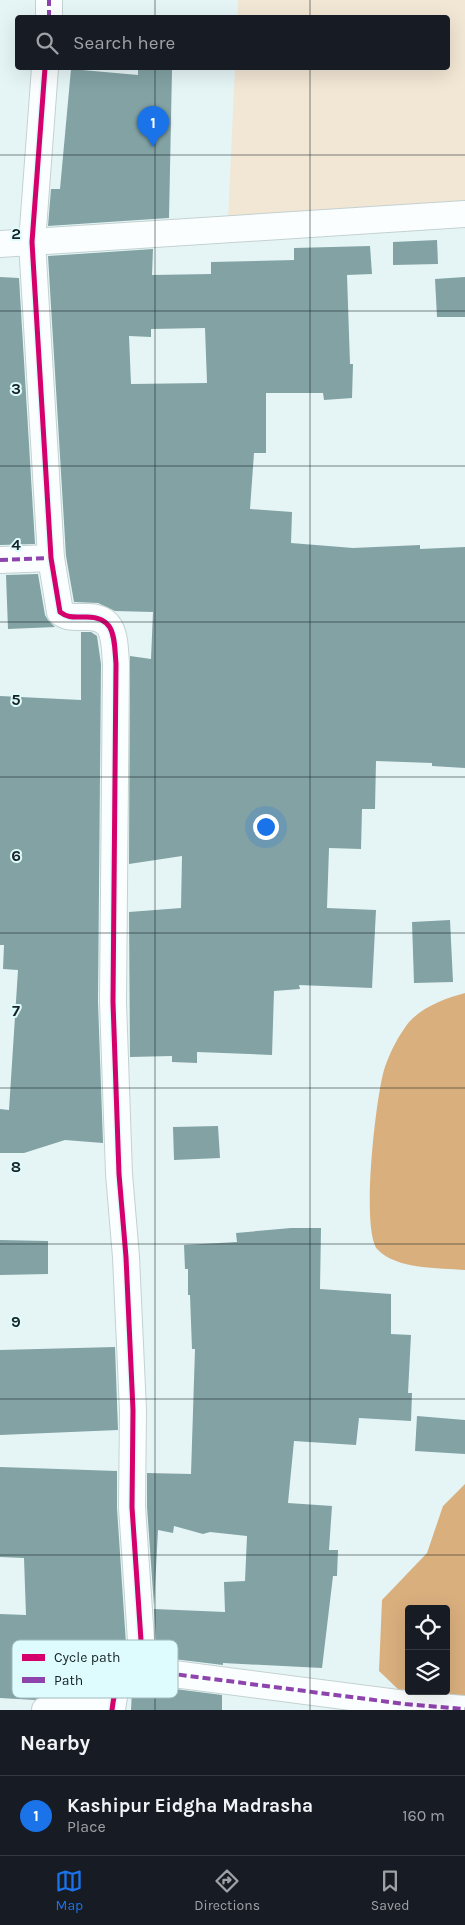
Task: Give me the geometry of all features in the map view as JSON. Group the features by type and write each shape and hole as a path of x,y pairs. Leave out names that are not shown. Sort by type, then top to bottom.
{"street":[{"path":"49,0 49,15"},
{"path":"45,70 32,242 51,558 60,612 67,617 93,616 103,620 112,630 116,664 113,1002 119,1174 126,1257 133,1410 132,1507 141,1640"},
{"path":"0,244 465,214"},
{"path":"0,560 51,558"},
{"path":"178,1675 405,1704 465,1709"},
{"path":"46,1710 112,1710"}],"shaded area":[{"path":"238,0 465,0 465,203 228,220 235,70 450,70 450,15 238,15"},
{"path":"465,993 465,1270 431,1268 407,1264 396,1261 378,1250 373,1238 370,1218 371,1163 377,1107 384,1070 398,1038 409,1022 423,1010 448,998"},
{"path":"465,1484 465,1705 419,1695 450,1695 450,1605 405,1605 405,1692 400,1691 379,1671 382,1600 427,1553 443,1506"}],"building":[{"path":"71,70 138,75 138,70 172,70 169,218 48,226 51,189 60,189"},
{"path":"437,240 438,264 393,265 393,242"},
{"path":"370,246 372,274 347,275 350,364 353,364 352,398 324,400 323,393 266,393 266,453 254,453 250,509 292,512 291,543 353,548 420,545 420,549 465,547 465,768 432,766 432,763 376,761 375,809 362,809 361,849 329,848 327,908 376,910 372,988 299,985 300,989 274,991 272,1055 197,1052 197,1063 172,1062 172,1056 130,1057 129,912 181,908 182,856 129,864 130,656 151,659 153,612 115,611 98,603 74,602 66,556 48,256 153,249 152,275 211,274 211,262 294,260 294,248","holes":["205,328 207,383 131,384 129,336 151,337 151,329"]},
{"path":"0,277 19,278 35,544 0,545"},
{"path":"465,277 465,317 437,317 435,279"},
{"path":"38,574 45,615 55,627 8,629 6,575"},
{"path":"81,632 91,632 97,636 101,664 98,1002 103,1143 65,1140 24,1153 0,1153 0,1109 9,1110 18,970 3,969 4,945 0,945 0,696 81,700"},
{"path":"450,920 453,982 414,983 412,922"},
{"path":"218,1126 220,1158 174,1160 173,1127"},
{"path":"291,1228 321,1228 320,1289 391,1294 391,1334 411,1335 408,1393 412,1393 411,1421 359,1418 356,1445 294,1441 288,1503 332,1506 329,1550 338,1550 337,1576 333,1576 322,1668 223,1663 223,1665 178,1660 178,1640 156,1640 154,1609 225,1612 224,1582 245,1581 247,1536 210,1532 203,1534 174,1526 173,1533 158,1530 154,1606 147,1507 147,1473 191,1474 195,1349 192,1349 188,1269 185,1269 184,1245 237,1242 236,1233"},
{"path":"0,1240 48,1241 48,1274 0,1275"},
{"path":"115,1347 118,1430 0,1435 0,1350"},
{"path":"417,1416 465,1420 465,1454 415,1451"},
{"path":"0,1467 117,1471 117,1508 126,1640 12,1640 12,1698 39,1698 35,1700 0,1698 0,1614 26,1615 24,1558 0,1557"},
{"path":"178,1689 222,1695 222,1710 131,1710 132,1698 178,1698"}],"marked path":[{"path":"49,0 49,15"},
{"path":"0,560 51,558"},
{"path":"178,1675 405,1704 465,1709"}],"cycle path":[{"path":"45,70 32,242 51,558 60,612 71,617 94,617 102,620 111,630 115,645 113,1002 119,1174 126,1257 133,1410 132,1507 141,1640"},
{"path":"112,1710 114,1698"}],"place":[{"name":"Kashipur Eidgha Madrasha","path":"153,147"}]}
